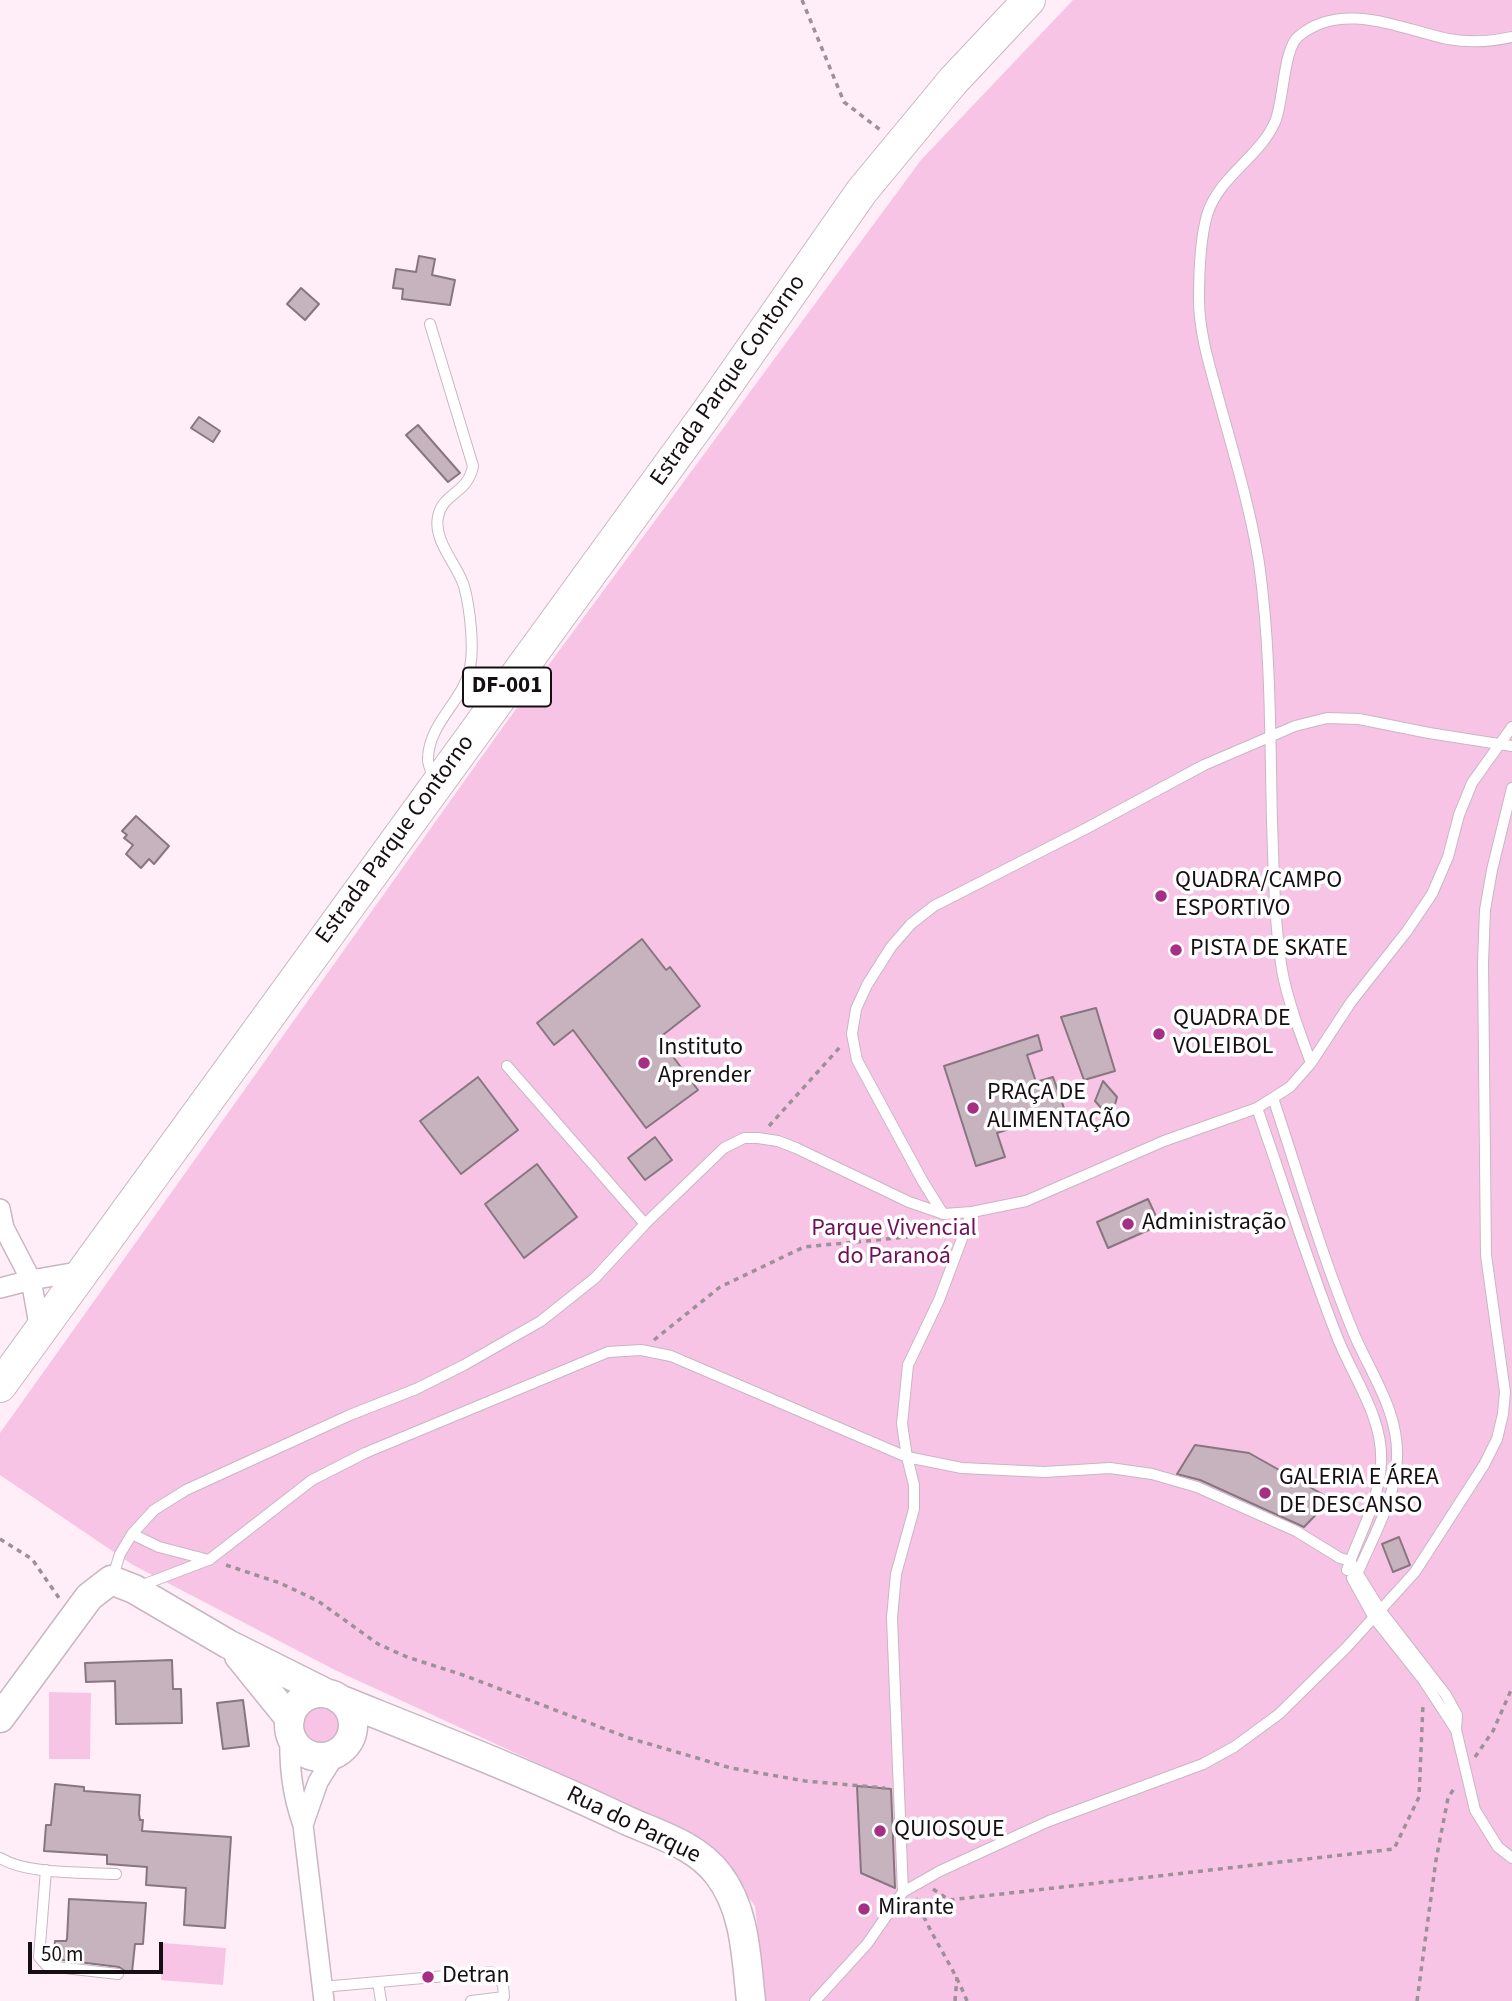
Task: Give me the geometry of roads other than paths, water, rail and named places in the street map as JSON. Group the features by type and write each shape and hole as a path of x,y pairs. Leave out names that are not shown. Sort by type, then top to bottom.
{"main road":[{"name":"Estrada Parque Contorno","path":"0,1386 707,413 862,191 953,81 1029,0"}],"street":[{"path":"1,1223 31,1280 40,1331"},
{"path":"0,1288 83,1271"},
{"path":"0,1718 89,1597 122,1585 228,1644 250,1667 290,1726 293,1741 308,1754 317,1757 341,1749"},
{"name":"Rua do Parque","path":"228,1644 333,1697 574,1795 701,1855 719,1875 733,1899 742,1928 751,2001"},
{"path":"303,1825 318,1782 351,1736 351,1716 333,1697 308,1696 293,1710 290,1726 293,1799 303,1825 323,1994"},
{"name":"Rua do Parque","path":"341,1749 382,1736 422,1732"}],"lane":[{"path":"1311,1063 1286,987 1275,923 1268,668 1259,565 1246,494 1212,376 1200,314 1204,232 1215,196 1224,182 1260,146 1275,122 1287,60 1294,39 1306,31 1324,22 1346,19 1374,20 1450,39 1484,43 1512,37"},
{"path":"430,324 473,466 466,485 444,502 437,517 440,537 464,586 471,631 470,669 463,691 443,718 431,741 427,760 437,785"},
{"path":"944,1214 922,1180 857,1060 852,1034 856,1009 867,985 891,947 911,924 934,906 1204,765 1295,726 1327,718 1359,719 1512,746"},
{"path":"1456,1730 1350,1569 1296,1531 1197,1487 1152,1474 1110,1468 1044,1472 962,1468 906,1457 701,1367 671,1356 641,1350 608,1352 365,1453 312,1480 209,1560 122,1585 120,1553 132,1534 155,1510 186,1490 350,1415 416,1389 541,1321 595,1278 645,1224 724,1148 744,1139 778,1141 909,1202 944,1214 972,1213 1026,1201 1164,1142 1257,1108 1290,1087 1311,1063 1352,1002 1432,894 1448,857 1459,815 1472,783 1512,727"},
{"path":"815,2001 867,1944 908,1889 1049,1821 1203,1764 1234,1747 1279,1714 1378,1615 1415,1572 1463,1500 1497,1439 1505,1392 1486,1255 1483,963 1485,910 1512,788"},
{"path":"508,1066 645,1224"},
{"path":"1273,1098 1354,1334 1381,1389 1394,1424 1398,1456 1395,1478 1378,1524 1350,1569"},
{"path":"1257,1108 1339,1341 1378,1430 1381,1461 1379,1482 1350,1569"},
{"path":"908,1889 892,1618 896,1574 914,1509 914,1485 906,1457 902,1424 908,1366 939,1300 972,1213"},
{"path":"1367,1519 1378,1524"},
{"path":"132,1534 159,1547 209,1560"},
{"path":"1378,1615 1446,1695 1457,1715 1456,1730 1475,1810 1499,1847 1512,1858"},
{"path":"0,1858 8,1863 47,1870 116,1874"},
{"path":"47,1870 39,1956 47,1966 118,1974"},
{"path":"323,1994 378,1982 491,1972 503,1983 504,1999 471,2001"},
{"path":"378,1982 381,2001"}],"place":[{"name":"QUADRA/CAMPO ESPORTIVO","path":"1161,896"},
{"name":"PISTA DE SKATE","path":"1176,950"},
{"name":"QUADRA DE VOLEIBOL","path":"1159,1034"},
{"name":"Instituto Aprender","path":"644,1063"},
{"name":"PRAÇA DE ALIMENTAÇÃO","path":"973,1108"},
{"name":"Administração","path":"1128,1224"},
{"name":"GALERIA E ÁREA DE DESCANSO","path":"1265,1493"},
{"name":"QUIOSQUE","path":"880,1831"},
{"name":"Mirante","path":"864,1909"},
{"name":"Detran","path":"428,1977"}],"park label":[{"name":"Parque Vivencial do Paranoá","path":"894,1244"}]}
